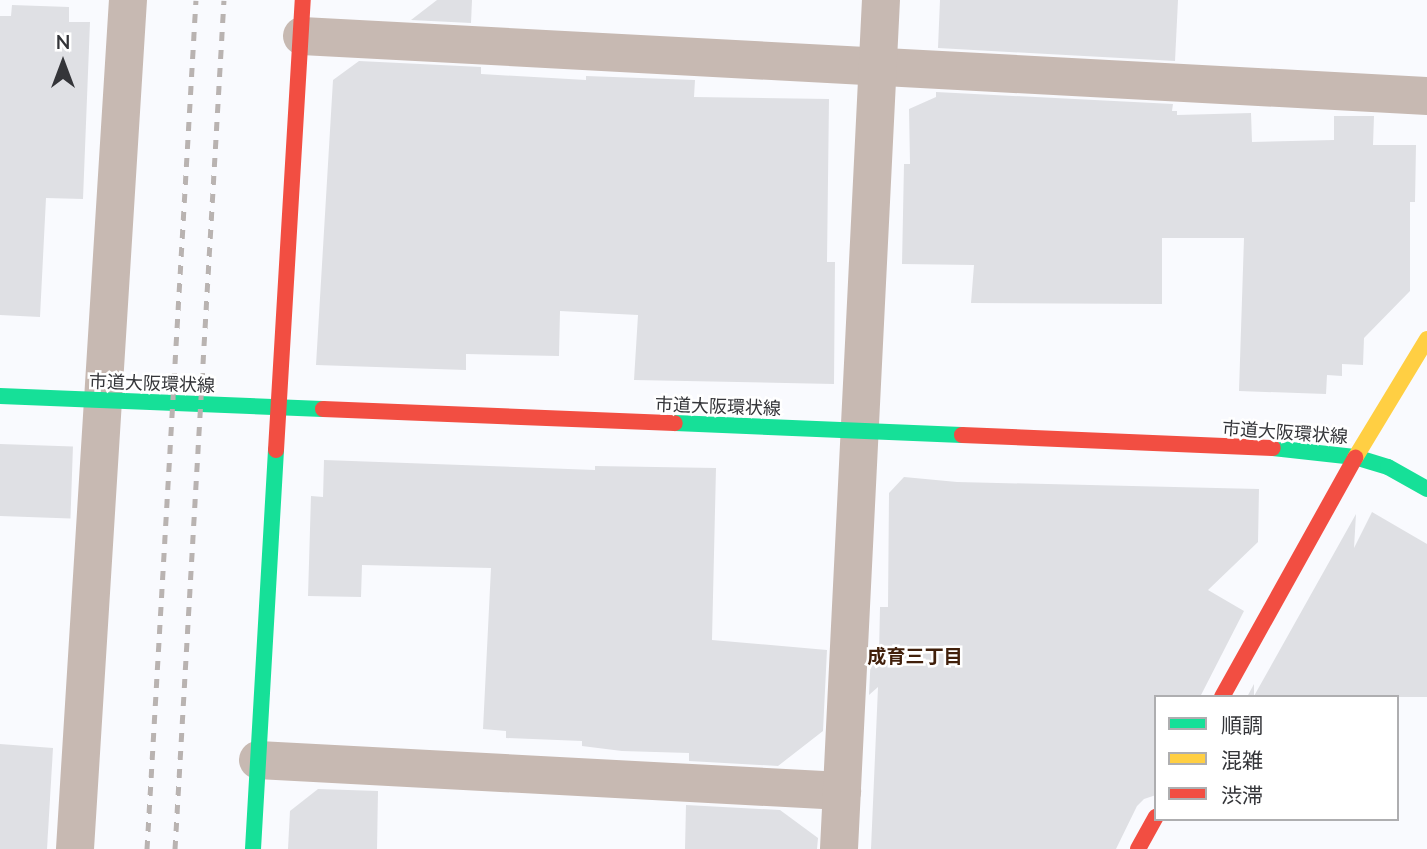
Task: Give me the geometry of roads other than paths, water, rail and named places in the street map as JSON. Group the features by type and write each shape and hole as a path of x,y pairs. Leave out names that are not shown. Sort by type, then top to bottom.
{"main road":[{"path":"253,849 302,18"},
{"path":"1223,695 1355,457 1427,339"},
{"name":"市道大阪環状線","path":"0,396 1277,448 1355,457 1388,467 1427,489"},
{"path":"1138,849 1154,821"}],"street":[{"path":"75,849 128,0"},
{"path":"839,849 881,0"},
{"path":"302,18 877,66 1427,96"},
{"path":"258,760 842,791"}],"railway":[{"path":"147,849 196,0"},
{"path":"175,849 224,0"}],"district":[{"name":"成育三丁目","path":"915,656"}]}
